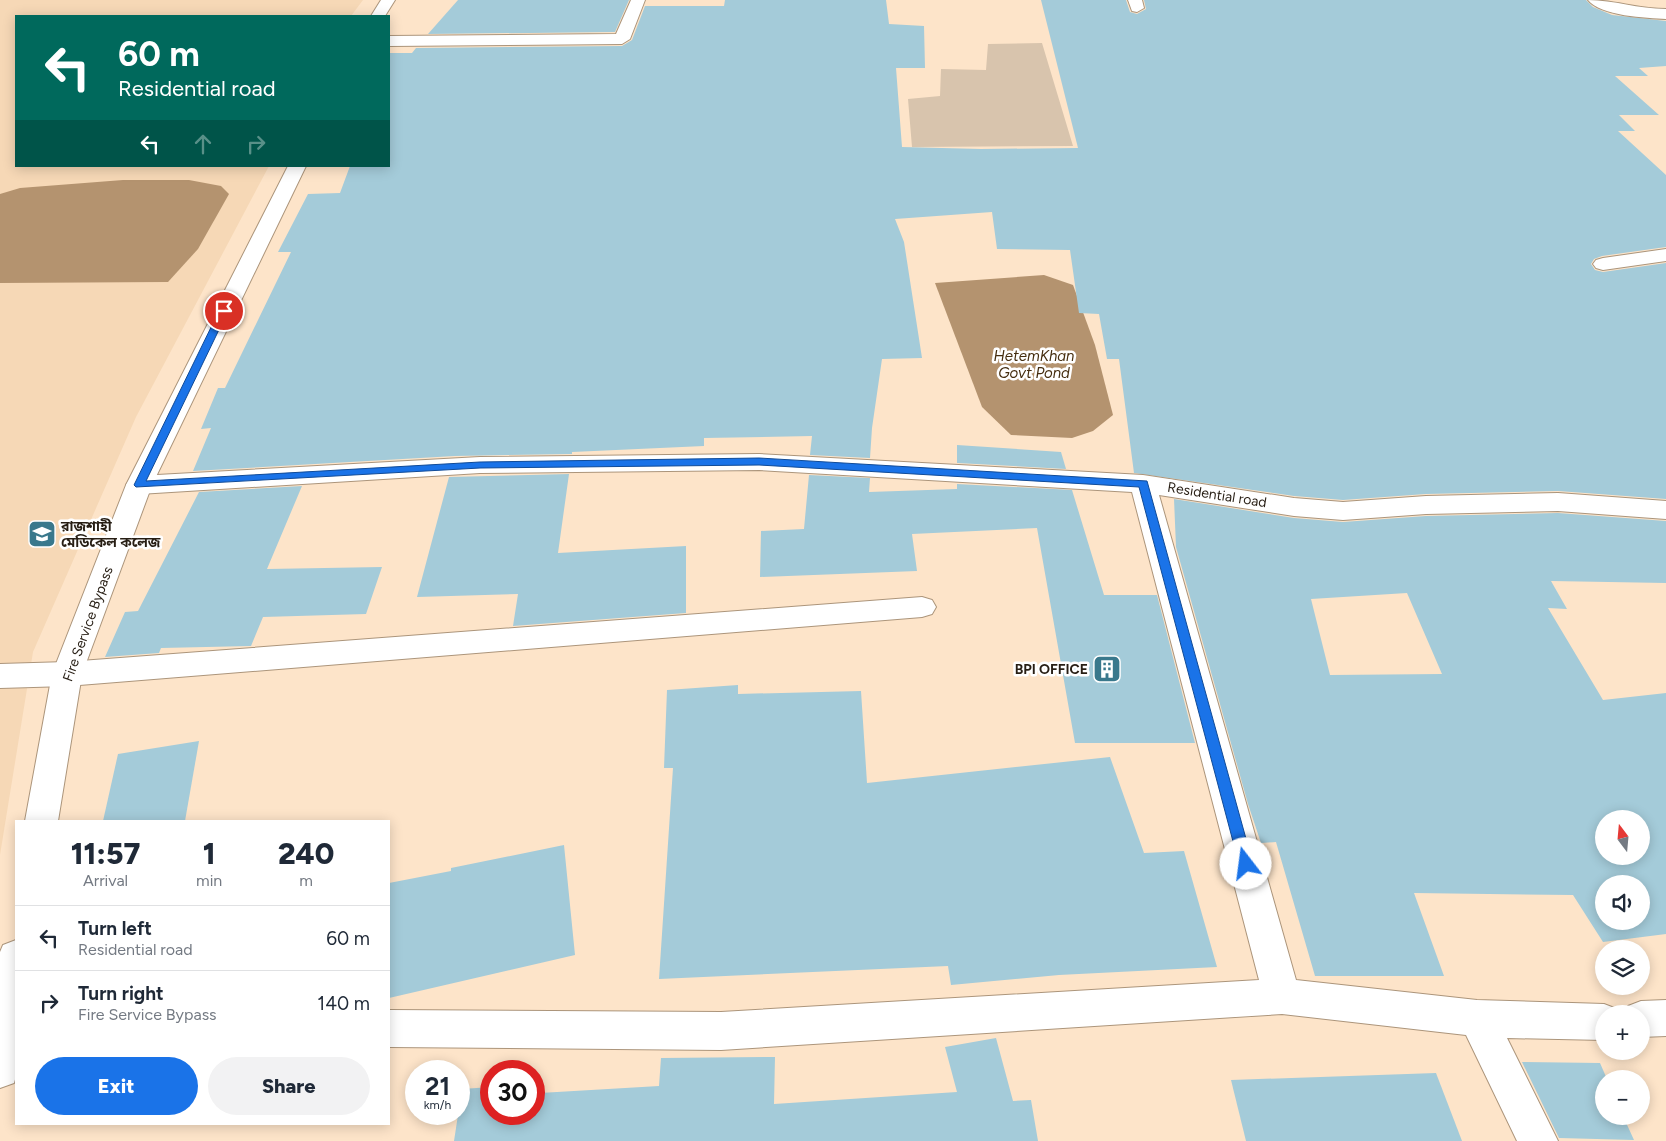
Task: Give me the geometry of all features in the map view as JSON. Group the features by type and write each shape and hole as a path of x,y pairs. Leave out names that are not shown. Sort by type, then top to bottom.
{"street":[{"path":"379,15 388,0"},
{"path":"390,41 622,39 638,0"},
{"path":"1595,0 1617,10 1640,14 1666,14"},
{"name":"Fire Service Bypass","path":"41,820 67,674 139,485 297,167"},
{"path":"1602,264 1666,255"},
{"name":"Residential road","path":"139,485 480,465 759,462 1143,484 1294,507 1343,511 1426,505 1558,502 1666,510"},
{"path":"1143,484 1282,996"},
{"path":"0,676 67,674 922,607"},
{"path":"0,1069 10,1027 15,969"},
{"path":"390,1029 721,1031 1282,996 1477,1018 1595,1022"},
{"path":"1477,1018 1538,1141"},
{"path":"1650,1019 1666,1018"}],"shaded area":[{"name":"রাজশাহী মেডিকেল কলেজ","path":"0,0 363,0 352,15 15,15 15,167 268,167 136,417 33,652 0,855"},
{"path":"1042,43 1073,146 912,147 908,99 940,96 941,69 986,70 988,44"}],"water":[{"path":"123,180 189,180 221,186 229,194 198,249 168,282 0,283 0,194 20,188"},
{"name":"HetemKhan Govt Pond","path":"1044,275 1073,285 1095,345 1113,415 1093,431 1072,438 1011,435 982,407 935,283"}],"building":[{"path":"458,0 629,0 615,32 428,34"},
{"path":"725,0 886,0 889,24 924,26 925,68 896,68 902,147 981,149 1078,148 1041,0 1126,0 1130,12 1137,14 1146,9 1144,0 1586,0 1593,7 1612,15 1666,21 1666,66 1639,68 1648,76 1615,76 1659,115 1619,115 1635,131 1618,131 1666,175 1666,247 1602,256 1594,259 1591,264 1595,270 1603,272 1666,263 1666,499 1558,491 1426,494 1343,500 1294,496 1134,473 1119,359 1107,359 1099,314 1079,313 1070,250 997,249 992,212 895,219 904,242 922,358 882,359 872,428 870,458 810,455 812,436 704,438 704,446 572,452 572,454 455,456 193,471 211,428 201,429 218,388 225,388 291,252 278,252 308,194 340,193 350,167 390,167 390,53 412,53 416,48 622,46 632,40 645,6 724,6"},
{"path":"957,445 1061,452 1066,469 957,463"},
{"path":"569,474 558,553 686,546 686,613 513,626 518,594 417,597 449,477"},
{"path":"809,475 870,478 869,492 957,489 957,484 1072,490 1104,595 1157,595 1195,743 1075,743 1037,528 912,534 917,571 760,577 761,531 804,529"},
{"path":"302,486 267,569 382,567 366,614 263,617 251,646 161,648 159,653 105,657 125,612 138,611 199,492"},
{"path":"1174,499 1294,518 1343,522 1426,516 1558,513 1666,521 1666,583 1551,581 1567,609 1548,608 1603,700 1666,693 1666,934 1619,940 1602,940 1595,930 1650,930 1650,875 1595,875 1595,929 1573,895 1414,893 1444,976 1315,976 1276,842 1261,843 1248,804 1176,547","holes":["1407,593 1442,674 1330,675 1311,599"]},
{"path":"738,685 738,694 861,691 867,783 1110,757 1144,853 1184,851 1217,967 1059,975 951,985 948,966 659,979 673,768 664,768 667,690"},
{"path":"199,741 185,820 103,820 118,754"},
{"path":"564,845 575,955 390,998 390,883 451,871 451,868"},
{"path":"996,1038 1013,1101 1031,1100 1038,1141 454,1141 456,1125 470,1125 470,1088 480,1088 480,1125 545,1125 545,1093 659,1086 661,1058 775,1057 774,1104 957,1092 945,1047"},
{"path":"1522,1062 1600,1063 1603,1070 1595,1070 1595,1125 1627,1125 1634,1140 1559,1138"},
{"path":"1436,1073 1462,1141 1246,1141 1231,1080"}],"place":[{"name":"রাজশাহী মেডিকেল কলেজ","path":"42,534"},
{"name":"BPI OFFICE","path":"1107,669"}],"route":[{"path":"224,311 139,485 480,465 759,462 1143,484 1246,864"}]}
